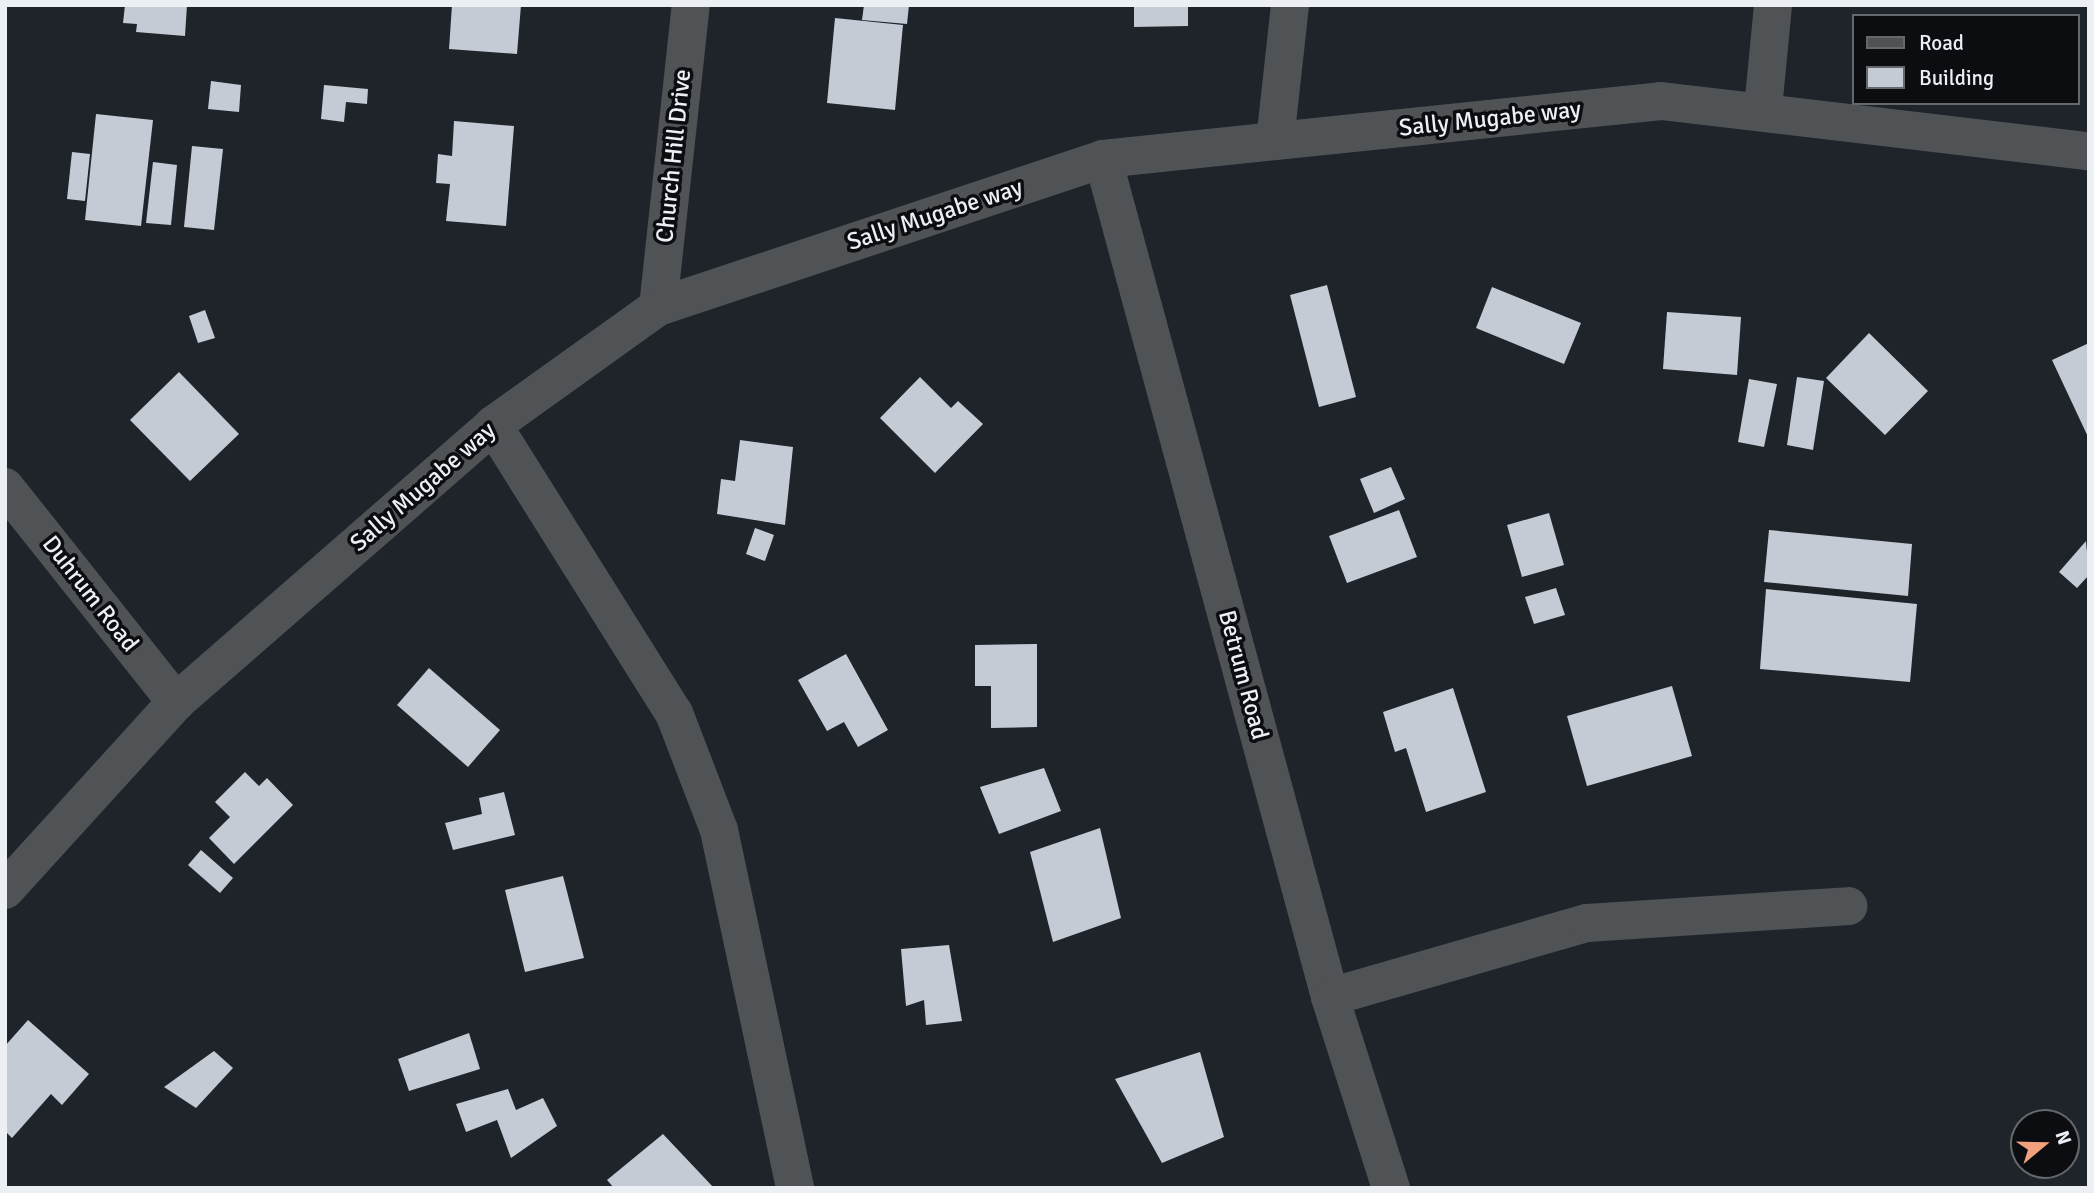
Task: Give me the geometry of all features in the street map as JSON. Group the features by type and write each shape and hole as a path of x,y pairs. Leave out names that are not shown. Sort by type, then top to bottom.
{"street":[{"name":"Church Hill Drive","path":"657,307 691,5"},
{"path":"1275,141 1290,5"},
{"path":"1763,110 1773,5"},
{"name":"Sally Mugabe way","path":"5,890 176,702 493,425 657,307 1103,159 1661,101 1763,110 2089,151"},
{"name":"Betrum Road","path":"1103,159 1330,997 1391,1188"},
{"path":"493,425 674,713 719,830 795,1188"},
{"name":"Duhrum Road","path":"5,486 176,702"},
{"path":"1330,997 1587,923 1848,906"}],"building":[{"path":"125,5 187,5 185,36 136,32 137,24 123,23"},
{"path":"452,5 521,5 517,54 449,49"},
{"path":"864,5 909,5 907,24 862,20"},
{"path":"1134,5 1188,5 1188,26 1134,27"},
{"path":"835,18 903,25 895,110 827,103"},
{"path":"211,81 241,85 239,112 208,109"},
{"path":"324,85 368,89 367,104 346,102 344,122 321,119"},
{"path":"96,114 153,120 141,226 85,220"},
{"path":"454,121 514,126 506,226 446,221 450,184 436,183 438,154 452,156"},
{"path":"192,146 223,149 214,230 184,227"},
{"path":"72,152 90,154 85,201 67,199"},
{"path":"153,162 177,165 171,225 146,223"},
{"path":"1327,285 1356,397 1319,407 1290,295"},
{"path":"1492,287 1581,323 1564,364 1476,328"},
{"path":"205,310 215,338 198,343 189,316"},
{"path":"1667,312 1741,317 1737,375 1663,369"},
{"path":"1869,333 1928,391 1885,435 1826,378"},
{"path":"2089,343 2089,439 2052,360"},
{"path":"179,372 239,434 190,481 130,420"},
{"path":"920,377 951,408 958,401 983,424 935,473 880,418"},
{"path":"1797,377 1824,381 1813,450 1787,445"},
{"path":"1749,379 1777,384 1764,447 1738,442"},
{"path":"740,440 793,447 785,525 717,514 721,479 735,481"},
{"path":"1391,467 1405,499 1374,513 1360,479"},
{"path":"1399,510 1417,557 1347,583 1329,536"},
{"path":"1549,513 1564,565 1522,577 1507,525"},
{"path":"755,528 774,535 765,561 746,554"},
{"path":"1769,530 1912,544 1908,596 1764,582"},
{"path":"2086,541 2089,575 2077,588 2059,572"},
{"path":"1556,588 1565,615 1534,624 1525,597"},
{"path":"1766,589 1917,604 1910,682 1760,669"},
{"path":"1037,644 1037,727 991,728 991,686 975,686 975,645"},
{"path":"846,654 888,730 858,747 844,722 827,731 798,680"},
{"path":"429,668 500,730 468,767 397,705"},
{"path":"1672,686 1692,756 1587,786 1567,716"},
{"path":"1453,688 1486,792 1426,812 1406,748 1395,752 1383,712"},
{"path":"1044,768 1061,811 999,834 980,787"},
{"path":"245,772 259,786 267,778 293,805 234,864 209,838 230,817 215,802"},
{"path":"504,792 515,835 453,850 445,823 482,814 479,798"},
{"path":"1100,828 1121,918 1053,942 1030,852"},
{"path":"201,850 233,878 220,893 188,865"},
{"path":"563,876 584,958 525,972 505,890"},
{"path":"949,945 962,1021 926,1025 924,1000 906,1006 901,949"},
{"path":"28,1020 89,1074 62,1105 51,1094 12,1138 5,1131 5,1046"},
{"path":"469,1033 480,1069 409,1091 398,1059"},
{"path":"214,1051 233,1068 196,1108 164,1087"},
{"path":"1200,1052 1224,1137 1162,1163 1115,1079"},
{"path":"508,1089 516,1110 543,1098 557,1126 511,1158 497,1120 466,1132 456,1104"},
{"path":"663,1134 714,1188 614,1188 607,1180"}]}
